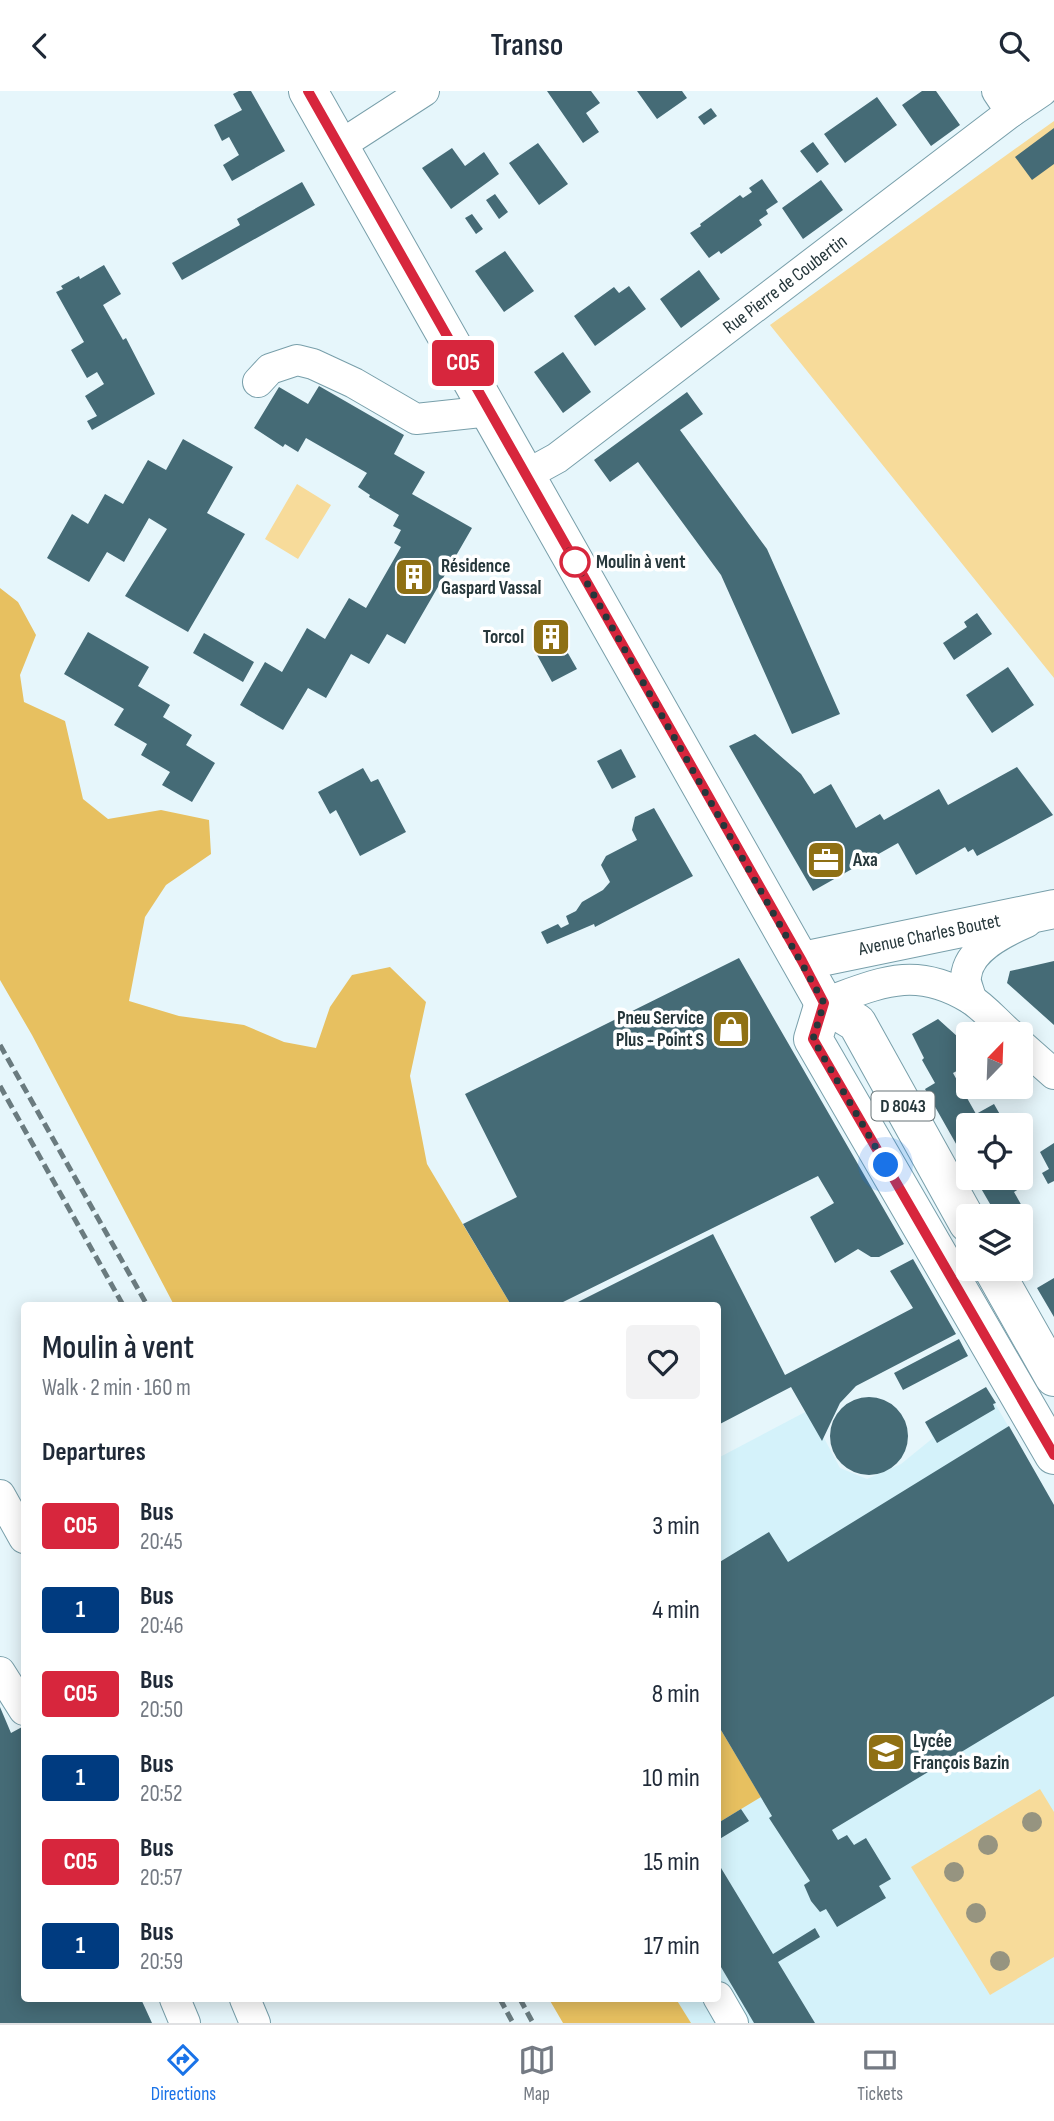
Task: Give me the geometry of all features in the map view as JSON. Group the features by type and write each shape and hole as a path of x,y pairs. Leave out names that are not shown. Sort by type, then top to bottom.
{"main road":[{"path":"308,91 824,1003"},
{"name":"Avenue Charles Boutet","path":"802,961 1054,910"},
{"name":"D 8043","path":"957,1204 857,1023 824,1003 813,1039 1054,1455"},
{"path":"1000,1281 1049,1369 1011,1380"}],"street":[{"path":"339,146 424,91"},
{"name":"Rue Pierre de Coubertin","path":"526,475 557,458 1004,101 1042,91"},
{"path":"258,382 270,369 297,360 313,363 354,383 416,419 490,411"},
{"path":"971,999 966,977 974,957 987,944 1010,929 1054,910"},
{"path":"824,1003 879,983 908,978 939,984 971,999 997,1022"},
{"path":"1033,1055 1054,1074"},
{"path":"0,1495 21,1533"},
{"path":"0,1672 21,1705"},
{"path":"175,2002 185,2023"},
{"path":"246,2002 255,2023"},
{"path":"721,2002 733,2023"}],"shaded area":[{"path":"1054,121 1054,678 770,325"},
{"path":"297,484 331,505 298,559 265,539"},
{"path":"0,588 18,602 36,635 20,675 24,702 65,721 83,799 108,819 161,810 209,820 211,854 166,885 145,917 129,1001 179,1016 244,1025 284,1042 316,1048 330,1007 352,975 390,967 426,1002 410,1076 427,1164 509,1302 172,1302 32,1035 0,980"},
{"name":"Lycée François Bazin","path":"986,1388 1054,1505 1054,2023 622,2023 612,2002 721,2002 721,1456 809,1410 840,1468 867,1479 901,1464 933,1438 925,1422"},
{"path":"721,1730 761,1797 721,1821"},
{"path":"1040,1789 1054,1812 1054,1957 990,1995 911,1867"},
{"path":"551,2002 678,2002 691,2023 563,2023"}],"building":[{"path":"251,91 285,151 232,181 223,165 239,155 229,137 222,141 214,125 242,110 233,94"},
{"path":"547,91 591,91 600,103 586,113 599,132 583,143"},
{"path":"637,91 682,91 687,98 657,119"},
{"path":"922,91 936,91 960,125 931,146 902,105"},
{"path":"877,97 897,125 845,163 824,134"},
{"path":"711,108 717,116 704,125 698,117"},
{"path":"1054,128 1054,164 1032,180 1015,157"},
{"path":"813,142 829,164 817,173 800,151"},
{"path":"538,143 568,184 539,205 509,163"},
{"path":"452,148 465,166 484,152 499,174 451,209 422,168"},
{"path":"762,179 778,202 766,210 768,214 759,220 762,225 721,254 719,251 709,258 690,233 740,195 743,198 752,192 749,188"},
{"path":"821,180 843,210 803,239 782,208"},
{"path":"302,182 315,205 182,280 172,263 240,225 237,219"},
{"path":"495,194 508,212 499,219 486,200"},
{"path":"472,214 483,229 476,234 465,218"},
{"path":"505,251 534,291 504,312 475,271"},
{"path":"104,265 121,294 103,305 123,340 126,338 155,394 92,430 87,421 97,416 85,396 104,384 97,372 87,378 71,350 84,342 56,292 63,289 61,286"},
{"path":"699,270 720,299 681,328 660,299"},
{"path":"629,286 646,309 595,346 574,316 614,287 619,293"},
{"path":"563,352 591,392 563,413 534,372"},
{"name":"Résidence Gaspard Vassal","path":"319,386 404,435 394,454 425,472 412,494 472,528 405,644 387,634 369,664 351,654 326,698 308,688 283,730 240,705 265,662 282,672 307,628 325,639 349,598 366,608 401,547 394,543 401,530 393,526 399,515 358,487 367,473 306,438 298,452 285,444 283,447 254,428 279,387 308,404"},
{"path":"687,392 703,414 680,430 767,549 840,714 792,734 721,575 638,462 610,482 594,460"},
{"path":"183,439 233,467 207,513 245,534 188,632 125,596 167,529 149,518 124,562 107,552 89,582 47,558 72,514 88,524 105,494 123,504 148,460 166,470"},
{"path":"977,613 992,634 954,660 943,643 967,627 964,622"},
{"path":"553,627 577,669 552,682 536,653 548,647 540,634"},
{"path":"88,632 149,667 138,686 170,705 163,717 192,735 186,745 215,763 192,802 162,785 170,772 141,755 147,744 114,725 124,709 64,674"},
{"path":"204,633 254,662 243,682 193,653"},
{"path":"1008,667 1034,705 992,733 966,695"},
{"path":"755,734 801,774 814,794 831,784 856,828 880,814 884,820 939,789 948,805 1017,767 1053,815 977,856 973,849 968,852 965,847 916,875 898,843 813,891 729,746"},
{"path":"621,749 636,777 612,789 597,761"},
{"path":"363,768 371,782 378,779 406,832 360,856 336,810 330,814 318,792"},
{"path":"654,808 693,876 595,927 594,924 547,944 541,932 558,924 561,928 569,924 566,916 576,911 582,902 603,890 610,882 601,865 606,856 637,840 632,830 635,817"},
{"path":"739,958 904,1244 879,1257 871,1257 858,1249 835,1263 810,1217 834,1203 818,1176 563,1302 509,1302 463,1224 517,1197 465,1094"},
{"path":"1054,961 1054,1025 1007,983 1010,971"},
{"path":"938,1019 956,1035 956,1071 953,1073 956,1078 956,1099 968,1099 975,1113 956,1113 956,1144 925,1089 935,1083 912,1034"},
{"path":"994,1104 999,1113 978,1113"},
{"path":"1054,1143 1054,1181 1048,1184 1042,1173 1049,1169 1040,1152"},
{"path":"982,1190 1017,1190 1014,1192 1021,1204 990,1204"},
{"path":"713,1234 785,1375 913,1308 890,1271 913,1259 956,1334 856,1386 840,1403 822,1441 791,1387 721,1423 721,1302 578,1302"},
{"path":"1054,1278 1054,1317 1037,1288"},
{"path":"959,1339 968,1356 903,1390 894,1373"},
{"path":"986,1387 996,1403 993,1404 995,1409 937,1443 925,1422"},
{"path":"869,1397 884,1400 897,1408 905,1421 908,1436 905,1451 897,1464 884,1472 869,1475 854,1472 841,1464 833,1451 830,1436 833,1421 841,1408 854,1400"},
{"path":"1009,1426 1054,1505 1054,1696 832,1830 838,1840 847,1835 854,1845 866,1838 891,1879 879,1886 886,1898 837,1927 826,1909 820,1912 811,1901 804,1885 810,1881 769,1818 772,1816 721,1730 721,1561 769,1532 788,1562"},
{"path":"0,1707 11,1733 21,1728 21,2002 142,2002 152,2023 0,2023"},
{"path":"741,1809 749,1821 721,1838 721,1821"},
{"path":"721,1868 773,1954 815,1928 820,1937 778,1962 815,2023 754,2023 721,1967"}],"railway":[{"path":"0,1045 145,1302"},
{"path":"0,1086 121,1302"},
{"path":"502,2002 513,2023"},
{"path":"522,2002 533,2023"}],"bus line":[{"name":"C05","path":"308,91 802,961 824,1003 813,1039 1054,1455"}],"place":[{"name":"Moulin à vent","path":"575,562"},
{"name":"Résidence Gaspard Vassal","path":"414,577"},
{"name":"Torcol","path":"551,637"},
{"name":"Axa","path":"826,860"},
{"name":"Pneu Service Plus - Point S","path":"731,1029"},
{"name":"Lycée François Bazin","path":"886,1752"}],"route":[{"path":"575,562 569,551 824,1003 813,1039 886,1165"}]}
